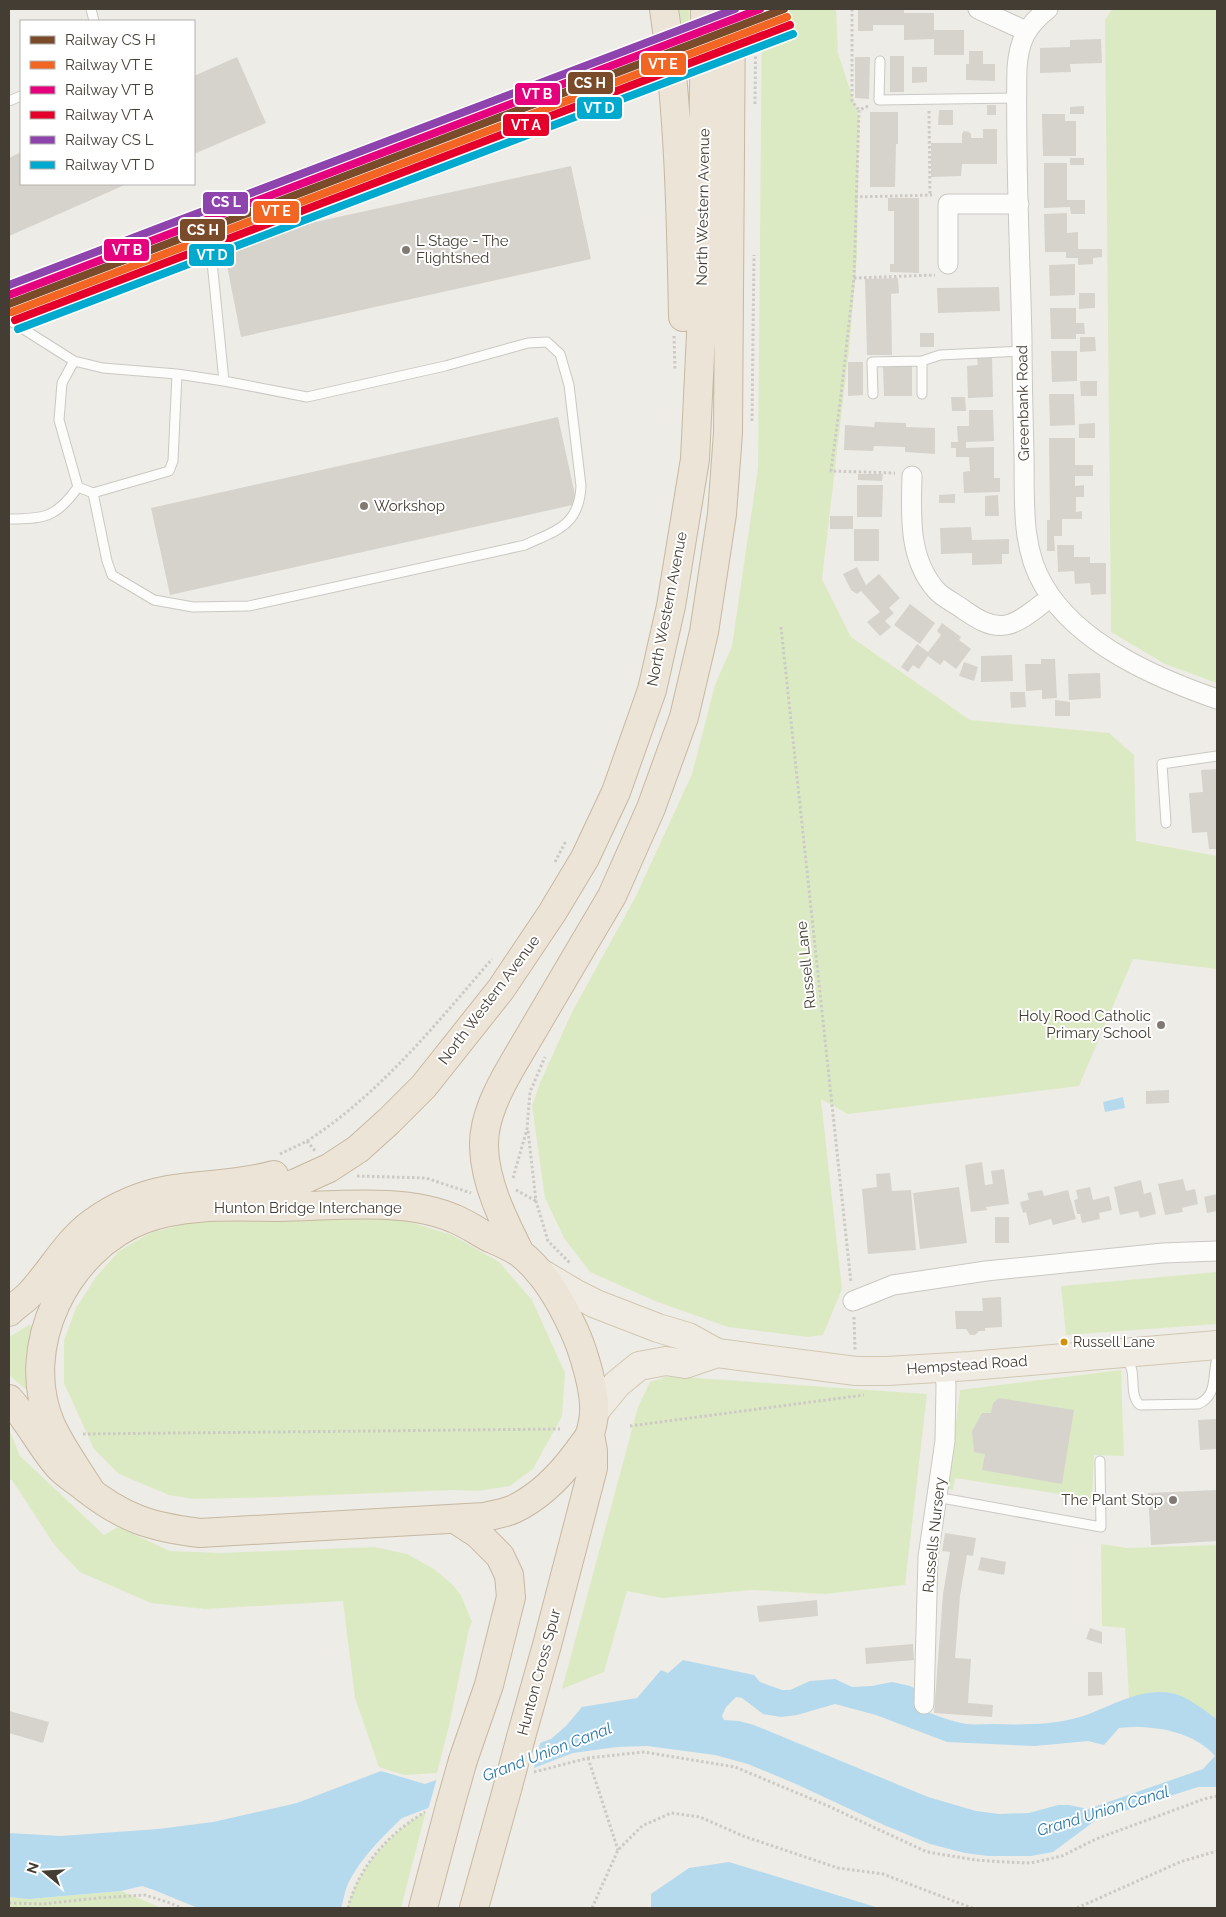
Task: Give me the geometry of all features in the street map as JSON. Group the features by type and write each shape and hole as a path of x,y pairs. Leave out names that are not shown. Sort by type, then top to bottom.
{"highway":[{"path":"664,9 680,163 684,349 680,458 681,546"},
{"name":"North Western Avenue","path":"222,1207 296,1183 329,1168 358,1149 390,1121 424,1086 501,989 552,913 585,858 616,792 652,690 671,606 695,459 701,334 705,9"},
{"name":"North Western Avenue","path":"520,1253 503,1218 488,1176 484,1147 488,1118 499,1087 612,896 651,808 684,717 704,632 722,514 728,433 731,9"},
{"path":"9,1312 29,1295 74,1238 92,1223 117,1208 132,1201 167,1191 269,1176 289,1170 320,1156 359,1128 438,1051 481,1015"},
{"name":"Hunton Bridge Interchange","path":"392,1205 422,1209 454,1218 520,1253 539,1272 567,1314 582,1348 589,1379 592,1423 569,1464 545,1491 513,1510 484,1517 455,1519 200,1533 166,1529 138,1521 110,1506 92,1493 51,1425 44,1403 40,1360 43,1342 52,1314 77,1269 95,1250 120,1230 144,1219 170,1212 222,1207 392,1205"},
{"path":"9,1324 45,1300 77,1269"},
{"path":"9,1399 22,1413 60,1468 92,1493"},
{"name":"Hunton Cross Spur","path":"474,1908 518,1780 521,1737 593,1468 592,1423"},
{"path":"423,1908 438,1809 463,1760 488,1685 511,1597 509,1575 500,1556 478,1534 455,1519"}],"main road":[{"name":"Hempstead Road","path":"539,1272 596,1304 688,1337 717,1353 856,1371 887,1371 1124,1354 1217,1345"},
{"name":"Hempstead Road","path":"592,1423 616,1384 639,1366 666,1361 686,1364 717,1353"}],"street":[{"path":"978,9 1026,31"},
{"name":"Greenbank Road","path":"1048,9 1026,31 1021,42 1018,53 1016,98 1026,534 1030,554 1036,571 1051,597 1073,622 1100,643 1154,674 1217,699"},
{"path":"948,264 948,204 1019,204"},
{"path":"912,476 911,524 913,540 921,566 937,591 973,616 989,624 998,625 1006,625 1017,621 1051,597"},
{"path":"853,1300 892,1285 986,1271 1163,1253 1217,1251"},
{"name":"Russells Nursery","path":"924,1704 928,1557 945,1441 946,1385 944,1366"}],"lane":[{"path":"880,61 879,100 1016,98"},
{"path":"224,381 208,222 219,215 314,185"},
{"path":"9,320 74,361 103,368 177,374 307,396 446,366 528,343 547,342 560,354 569,385 581,486 580,500 575,515 563,527 525,545 249,606 194,607 154,600 112,575 107,561 92,493"},
{"path":"873,394 872,362 922,361 940,355 1022,352"},
{"path":"74,361 62,383 59,420 78,487"},
{"path":"922,361 922,394"},
{"path":"78,487 92,493 168,471 173,461 177,374"},
{"path":"9,519 26,519 55,513 66,503 78,487"},
{"path":"1166,823 1162,764 1217,756"},
{"path":"1124,1354 1132,1369 1134,1394 1140,1405 1198,1404 1206,1401 1212,1390 1217,1358"},
{"path":"936,1497 1101,1527 1100,1462"}],"path":[{"path":"852,9 852,101 859,110 854,278 831,472 900,473 912,476"},
{"path":"859,110 879,100"},
{"path":"929,100 930,196"},
{"path":"856,197 938,195 948,204"},
{"path":"854,278 938,275 948,264"},
{"path":"673,329 675,378"},
{"name":"Russell Lane","path":"781,627 853,1300 855,1353 846,1352"},
{"path":"550,869 569,836"},
{"path":"307,1141 334,1123 406,1058 494,957"},
{"path":"527,1125 536,1200 548,1240 576,1269"},
{"path":"511,1188 536,1200"},
{"path":"630,1426 865,1395"},
{"path":"83,1434 560,1428"},
{"path":"518,1780 588,1758 644,1752 735,1766 826,1805 927,1852 976,1860 1031,1863 1062,1856 1096,1838 1217,1796"},
{"path":"588,1758 618,1850"},
{"path":"348,1908 351,1895 383,1844 404,1824 438,1809"},
{"path":"592,1908 618,1850 642,1826 671,1813 700,1817 743,1836 838,1868 883,1874 972,1908"},
{"path":"1077,1908 1180,1862 1217,1851"},
{"path":"9,1903 43,1904 145,1895 182,1908"}],"green space":[{"path":"679,9 689,9 688,51 686,54 684,52"},
{"path":"762,9 836,9 838,53 859,117 857,256 849,350 822,579 851,637 970,720 1109,733 1134,755 1136,841 1217,856 1217,969 1133,959 1079,1086 848,1114 821,1099 842,1289 823,1335 808,1337 728,1327 655,1301 590,1272 564,1238 545,1198 532,1106 540,1083 572,1012 636,896 692,774 715,685 732,646 758,468"},
{"path":"1112,9 1217,9 1217,683 1165,664 1111,632 1105,20"},
{"path":"400,1219 452,1235 499,1262 532,1300 565,1373 562,1416 533,1469 510,1486 478,1491 454,1490 193,1499 169,1495 119,1474 94,1449 64,1383 64,1340 76,1308 96,1277 119,1251 150,1233 189,1223 246,1220"},
{"path":"1217,1272 1217,1324 1066,1335 1061,1286"},
{"path":"29,1325 33,1326 28,1367 29,1387 25,1389 9,1375 9,1337"},
{"path":"1121,1370 1124,1456 1094,1455 1092,1499 955,1478 953,1490 948,1489 960,1390"},
{"path":"669,1376 927,1394 905,1585 825,1594 752,1590 662,1598 627,1591 604,1672 562,1689 638,1407 650,1382"},
{"path":"9,1429 20,1456 104,1535 118,1527 170,1551 220,1553 375,1547 407,1554 434,1569 452,1584 461,1595 472,1622 437,1773 404,1775 379,1767 355,1698 343,1601 205,1609 151,1603 80,1572 55,1546 12,1480 9,1479"},
{"path":"1101,1544 1127,1548 1217,1545 1217,1719 1187,1699 1155,1692 1129,1698 1125,1628 1102,1626"},
{"path":"426,1811 401,1908 347,1908 360,1878 378,1852 400,1830"},
{"path":"121,1891 162,1908 9,1908 9,1897 30,1899"}],"water":[{"path":"1123,1097 1125,1108 1105,1112 1103,1102"},
{"name":"Grand Union Canal","path":"683,1660 754,1675 760,1682 782,1690 790,1690 810,1681 835,1679 852,1687 892,1682 910,1686 924,1693 922,1710 966,1724 1059,1722 1080,1717 1124,1699 1147,1693 1171,1693 1189,1700 1217,1719 1217,1787 1198,1787 1096,1820 1053,1852 1031,1856 988,1856 965,1853 930,1844 748,1764 715,1755 647,1746 617,1747 573,1753 402,1818 378,1842 356,1870 346,1889 341,1908 198,1908 142,1886 121,1891 29,1899 9,1897 9,1833 60,1836 158,1829 213,1822 297,1803 381,1771 425,1784 551,1739 566,1726 582,1707 637,1698 661,1670 668,1673","holes":["736,1697 742,1698 763,1714 781,1717 797,1715 835,1704 876,1715 947,1742 1035,1746 1088,1741 1104,1745 1119,1728 1145,1727 1184,1735 1206,1747 1215,1756 1203,1769 1088,1809 1058,1805 1029,1813 999,1814 976,1811 928,1797 754,1725 724,1720 722,1716 726,1707"]},
{"path":"729,1862 879,1908 651,1908 651,1894 689,1868"}],"pier":[{"path":"541,1740 533,1771 428,1810 437,1778"}],"building":[{"path":"858,9 904,9 904,13 934,13 934,30 964,30 964,55 934,55 934,39 904,40 904,25 873,25 873,31 858,31"},
{"path":"1101,39 1102,63 1070,64 1071,72 1040,73 1040,48 1070,47 1070,40"},
{"path":"969,51 983,51 983,64 995,64 995,81 966,80 966,64 969,64"},
{"path":"890,56 904,56 904,92 890,92"},
{"path":"237,57 266,123 195,154 195,76"},
{"path":"855,57 870,57 869,99 855,98"},
{"path":"912,67 927,67 927,82 912,83"},
{"path":"987,105 996,105 996,115 987,115"},
{"path":"1084,106 1084,114 1070,114 1070,107"},
{"path":"939,110 953,110 953,125 938,125"},
{"path":"870,112 898,112 895,187 870,187"},
{"path":"1042,114 1065,114 1065,121 1076,121 1076,156 1043,156"},
{"path":"983,129 997,129 997,164 962,164 961,176 931,177 931,143 962,143 964,131 971,134 971,138 983,138"},
{"path":"20,152 20,185 125,185 9,236 9,158"},
{"path":"1070,158 1084,158 1084,165 1070,165"},
{"path":"1044,163 1067,163 1067,200 1085,200 1085,214 1071,214 1070,207 1044,208"},
{"name":"L Stage - The Flightshed","path":"571,166 591,259 241,337 222,240 233,240"},
{"path":"888,198 919,198 919,273 890,272 890,264 894,264 894,211 888,211"},
{"path":"1067,213 1067,233 1078,232 1078,249 1102,249 1102,257 1093,258 1093,264 1078,265 1078,258 1066,258 1066,252 1045,252 1044,214"},
{"path":"1075,264 1075,295 1050,296 1049,265"},
{"path":"898,278 899,293 891,294 892,355 867,355 865,279"},
{"path":"999,287 1000,311 938,313 937,288"},
{"path":"1079,293 1095,293 1095,308 1079,309"},
{"path":"1050,308 1076,308 1076,323 1084,323 1085,334 1076,334 1076,339 1051,339"},
{"path":"920,333 934,333 934,347 920,347"},
{"path":"1080,337 1095,337 1096,351 1080,352"},
{"path":"1051,351 1077,351 1077,381 1052,382"},
{"path":"992,357 993,397 968,398 967,366 978,365 977,358"},
{"path":"848,362 863,362 863,395 848,396"},
{"path":"912,366 912,396 884,396 883,367"},
{"path":"1080,381 1097,381 1097,396 1081,396"},
{"path":"1049,394 1074,394 1075,425 1050,426"},
{"path":"951,397 965,397 966,411 952,411"},
{"path":"969,410 993,410 994,441 966,442 966,448 994,447 994,478 1000,478 1000,492 964,493 963,472 970,471 969,457 956,457 956,448 951,448 951,442 958,442 957,426 969,426"},
{"name":"Workshop","path":"558,417 577,504 170,595 151,508"},
{"path":"875,422 906,423 906,427 935,428 935,454 905,452 905,447 874,446 873,451 844,450 845,425 874,427"},
{"path":"1095,423 1095,438 1079,438 1079,424"},
{"path":"1049,438 1075,438 1075,465 1093,465 1093,476 1075,476 1075,486 1084,485 1084,497 1076,497 1076,512 1082,511 1082,519 1062,519 1062,536 1054,536 1055,551 1047,551 1047,520 1050,520"},
{"path":"858,474 883,474 882,481 858,480"},
{"path":"857,485 883,485 882,517 857,517"},
{"path":"955,494 955,503 939,503 939,495"},
{"path":"998,495 999,516 985,516 985,496"},
{"path":"830,516 853,516 853,529 830,529"},
{"path":"971,527 972,540 1009,539 1009,554 1002,554 1002,564 972,565 972,553 941,554 940,528"},
{"path":"854,529 879,529 879,561 854,561"},
{"path":"1057,545 1074,545 1074,557 1090,557 1090,563 1106,563 1106,594 1091,595 1090,583 1075,584 1074,571 1058,572"},
{"path":"857,567 866,585 879,574 900,598 889,608 894,613 885,621 891,627 880,636 867,622 880,612 861,591 857,594 851,590 843,574"},
{"path":"910,604 935,623 920,644 894,625"},
{"path":"942,623 961,637 959,640 971,649 956,669 944,660 940,665 928,656 919,669 913,665 908,672 901,667 917,644 928,652 941,635 937,631"},
{"path":"1012,655 1013,681 981,682 981,656"},
{"path":"1041,659 1055,659 1057,698 1042,699 1042,690 1026,691 1025,664 1041,664"},
{"path":"964,662 978,667 974,681 959,676"},
{"path":"1100,673 1101,698 1069,700 1068,674"},
{"path":"1010,692 1025,692 1026,707 1011,708"},
{"path":"1055,700 1070,702 1070,716 1055,716"},
{"path":"1217,769 1217,849 1209,849 1207,832 1192,833 1189,793 1203,792 1201,770"},
{"path":"1169,1090 1169,1103 1146,1104 1146,1091"},
{"path":"982,1162 985,1185 993,1184 991,1171 1004,1169 1009,1204 986,1207 987,1210 971,1212 965,1165"},
{"path":"890,1173 892,1191 911,1190 916,1250 868,1254 862,1189 877,1187 876,1174"},
{"path":"1183,1179 1186,1191 1195,1189 1198,1204 1182,1208 1183,1212 1165,1215 1158,1184"},
{"path":"1141,1180 1144,1194 1151,1192 1156,1214 1140,1218 1138,1211 1120,1215 1114,1187"},
{"path":"959,1187 967,1243 920,1249 913,1193"},
{"path":"1090,1187 1093,1200 1109,1196 1112,1210 1099,1213 1100,1219 1082,1223 1080,1214 1077,1214 1074,1200 1078,1199 1076,1190"},
{"path":"1042,1190 1044,1196 1068,1190 1076,1219 1053,1225 1051,1219 1029,1225 1026,1212 1023,1213 1020,1202 1029,1200 1027,1193"},
{"path":"1217,1194 1217,1211 1207,1213 1204,1197"},
{"path":"995,1217 1009,1217 1009,1243 995,1243"},
{"path":"1001,1297 1002,1327 985,1328 985,1331 979,1331 975,1335 970,1335 966,1329 956,1329 955,1311 983,1311 982,1298"},
{"path":"999,1398 1074,1410 1062,1484 982,1470 985,1454 974,1452 972,1431 982,1413 991,1413 993,1403"},
{"path":"1217,1419 1217,1449 1200,1450 1198,1420"},
{"path":"1217,1490 1217,1541 1151,1545 1148,1493"},
{"path":"945,1533 976,1538 973,1556 967,1555 960,1596 955,1658 971,1659 968,1703 993,1705 992,1717 934,1713 943,1594 950,1552 942,1551"},
{"path":"981,1557 1006,1562 1004,1575 978,1570"},
{"path":"817,1600 818,1616 759,1622 757,1606"},
{"path":"1090,1628 1102,1632 1102,1644 1086,1639"},
{"path":"913,1644 914,1660 866,1664 865,1648"},
{"path":"1088,1672 1102,1672 1103,1695 1088,1696"},
{"path":"9,1711 49,1722 43,1743 9,1733"}],"transit line":[{"path":"9,285 735,9"},
{"path":"9,295 760,9"},
{"path":"9,304 784,9"},
{"path":"12,312 787,17"},
{"path":"15,320 790,25"},
{"path":"18,329 793,34"}],"place":[{"name":"L Stage - The Flightshed","path":"406,250"},
{"name":"Workshop","path":"364,506"},
{"name":"Holy Rood Catholic Primary School","path":"1161,1025"},
{"name":"Russell Lane","path":"1064,1342"},
{"name":"The Plant Stop","path":"1173,1500"}]}
